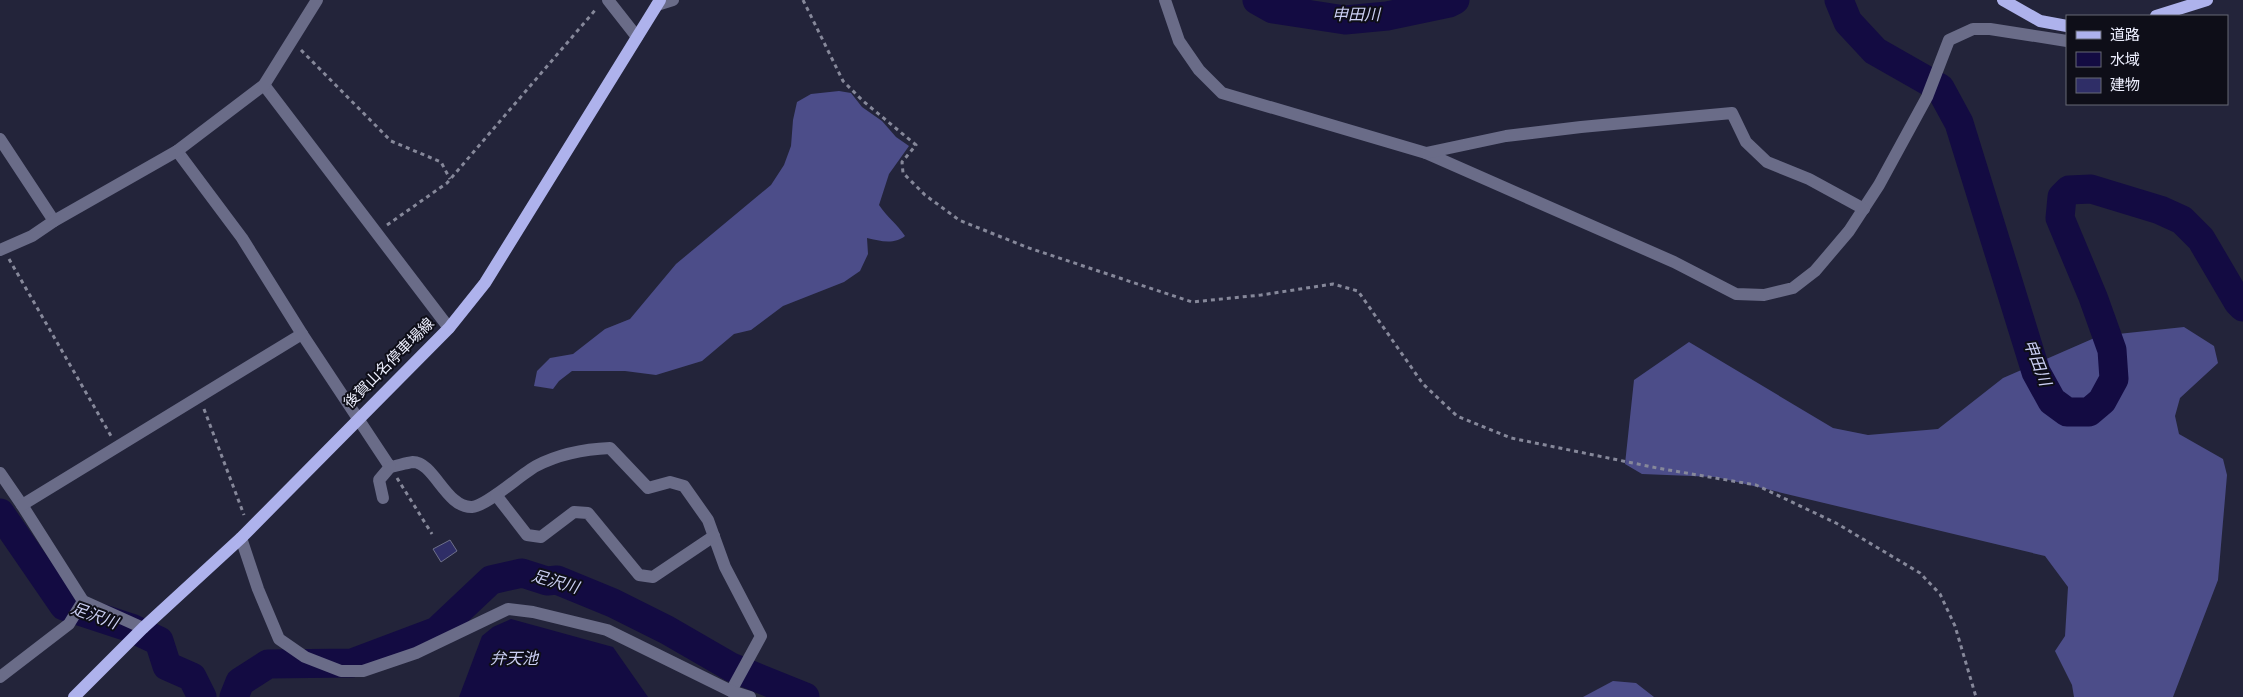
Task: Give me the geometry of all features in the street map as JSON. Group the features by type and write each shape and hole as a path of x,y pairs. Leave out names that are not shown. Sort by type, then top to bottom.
{"main road":[{"path":"2003,0 2040,22 2066,26"},
{"path":"2159,15 2207,0"},
{"name":"後賀山名停車場線","path":"74,697 143,628 241,538 449,328 485,283 659,2"}],"street":[{"path":"2,249 32,236 54,221 177,151 264,85 317,0"},
{"path":"608,0 637,37"},
{"path":"659,2 673,0"},
{"path":"1165,0 1179,42 1199,70 1222,93 1426,153 1674,262 1736,294 1764,295 1793,288 1815,271 1849,232 1927,97 1939,61 1949,40 1973,29 1990,29 2066,41"},
{"path":"264,85 449,328"},
{"path":"1426,153 1534,132 1732,113 1746,142 1767,162 1809,179 1864,209"},
{"path":"0,139 54,221"},
{"path":"177,151 242,238 302,334 393,472"},
{"path":"22,505 302,334"},
{"path":"383,498 379,480 413,462 422,464 448,494 462,506 473,507 496,495 536,466 584,450 610,448 648,488 670,482 684,486 708,520 725,567 762,636 732,691"},
{"path":"0,473 82,602 143,628"},
{"path":"496,495 527,535 541,536 574,512 588,513 639,574 654,577 714,536"},
{"path":"241,538 258,589 279,639 305,657 341,671 363,671 416,653 508,609 533,612 607,630 732,691 750,697"},
{"path":"0,677 69,624 82,602"}],"path":[{"path":"377,233 450,180 603,0"},
{"path":"803,0 843,81 863,101 916,145 902,162 903,172 925,195 959,220 1026,247 1192,302 1261,295 1333,284 1358,290 1423,384 1457,416 1511,438 1657,468 1756,485 1836,523 1920,572 1940,594 1951,618 1976,697"},
{"path":"292,41 390,141 441,162 450,180"},
{"path":"2,249 117,447"},
{"path":"200,397 244,516"},
{"path":"393,472 432,534"}],"shaded area":[{"path":"839,91 851,93 862,107 882,121 896,137 909,146 889,174 879,205 905,236 896,241 867,238 868,254 860,271 844,282 783,306 751,330 734,334 702,361 656,375 625,371 572,371 559,381 553,389 534,386 537,371 550,358 573,354 605,329 630,319 676,264 771,185 784,165 791,146 793,120 797,102 811,94"},
{"path":"2184,327 2214,346 2218,363 2180,398 2175,416 2179,434 2223,459 2227,475 2218,580 2173,697 2074,697 2072,685 2055,651 2065,636 2068,587 2045,556 1716,477 1642,474 1625,464 1634,380 1689,342 1833,428 1868,435 1938,429 2003,378 2099,336"},
{"path":"1613,681 1636,683 1654,697 1583,697"}],"water":[{"name":"弁天池","path":"511,619 613,647 648,697 459,697 482,636 493,627"}],"building":[{"path":"450,540 457,551 441,562 433,549"}],"waterway":[{"name":"申田川","path":"1257,0 1273,9 1345,20 1387,16 1449,3 1455,0"},
{"name":"申田川","path":"1839,0 1848,22 1875,51 1940,88 1959,123 2036,372 2052,401 2067,412 2089,412 2102,401 2114,379 2112,350 2093,297 2060,218 2062,197 2069,190 2091,189 2160,210 2182,220 2201,239 2238,302 2243,307"},
{"name":"足沢川","path":"0,513 64,606 131,628 159,641 167,666 192,677 202,697"},
{"name":"足沢川","path":"234,697 240,682 268,664 352,663 437,631 491,580 522,573 547,581 557,580 613,603 667,630 731,667 805,697"}]}
